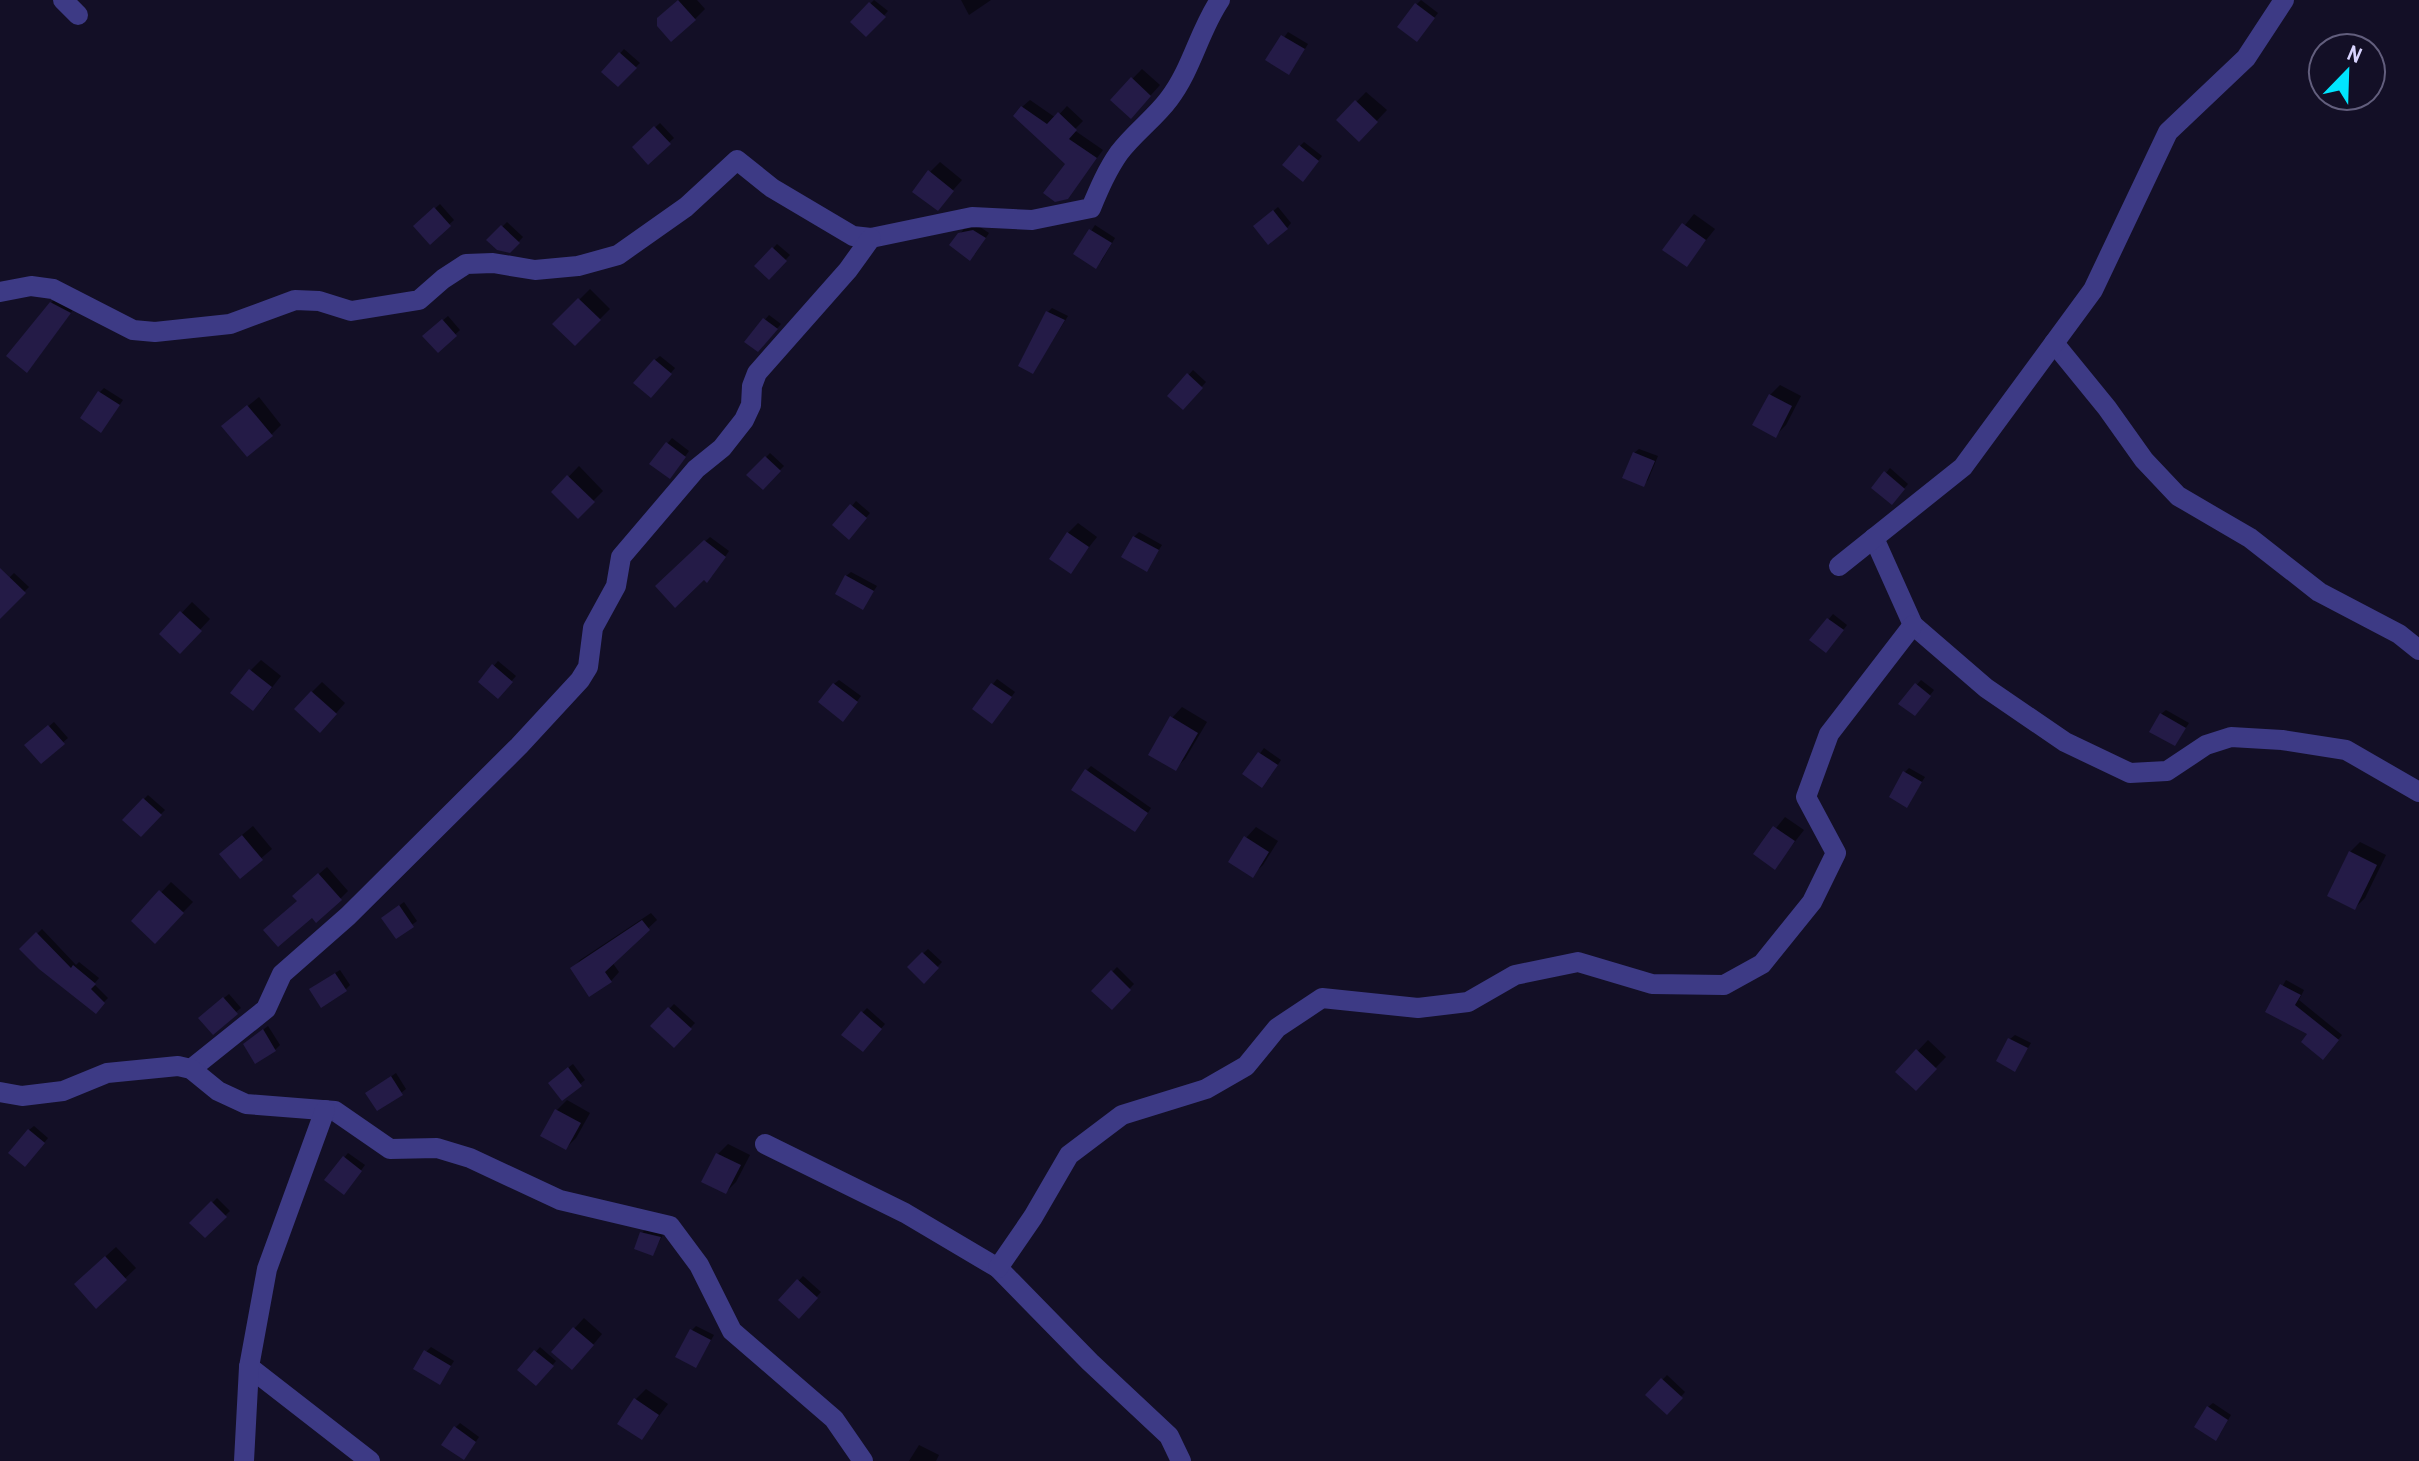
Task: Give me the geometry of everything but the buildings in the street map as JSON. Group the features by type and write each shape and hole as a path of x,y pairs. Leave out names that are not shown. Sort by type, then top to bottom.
{"street":[{"path":"0,292 31,286 53,289 133,330 155,332 230,324 295,300 319,301 351,311 419,300 466,264 493,263 535,270 578,266 618,255 686,207 737,160 772,188 853,236 871,238 972,217 1032,220 1091,208 1121,152 1170,98 1193,56 1207,19 1220,0"},
{"path":"1839,566 1963,467 2093,290 2168,132 2246,58 2284,0"},
{"path":"191,1069 266,1009 282,974 348,916 519,746 580,680 588,667 593,628 616,586 621,557 696,469 722,448 744,420 751,405 752,386 757,373 848,270 871,238"},
{"path":"2054,343 2144,460 2178,496 2250,538 2319,592 2399,634 2419,650"},
{"path":"1874,538 1913,625 1986,688 2065,742 2130,773 2167,771 2206,745 2231,737 2282,740 2346,750 2419,792"},
{"path":"998,1268 1033,1217 1069,1155 1122,1115 1206,1089 1246,1066 1277,1028 1322,998 1418,1008 1468,1002 1515,975 1578,962 1652,984 1724,985 1762,964 1812,902 1836,853 1806,797 1829,734 1913,625"},
{"path":"0,1092 22,1096 63,1091 107,1073 178,1066 191,1069 218,1091 246,1104 335,1111 390,1149 437,1148 470,1158 560,1200 670,1226 699,1265 732,1331 834,1419 863,1461"},
{"path":"244,1461 249,1367 267,1269 325,1110"},
{"path":"765,1144 905,1213 998,1268 1090,1362 1169,1436 1181,1461"},
{"path":"249,1367 370,1461"}]}
